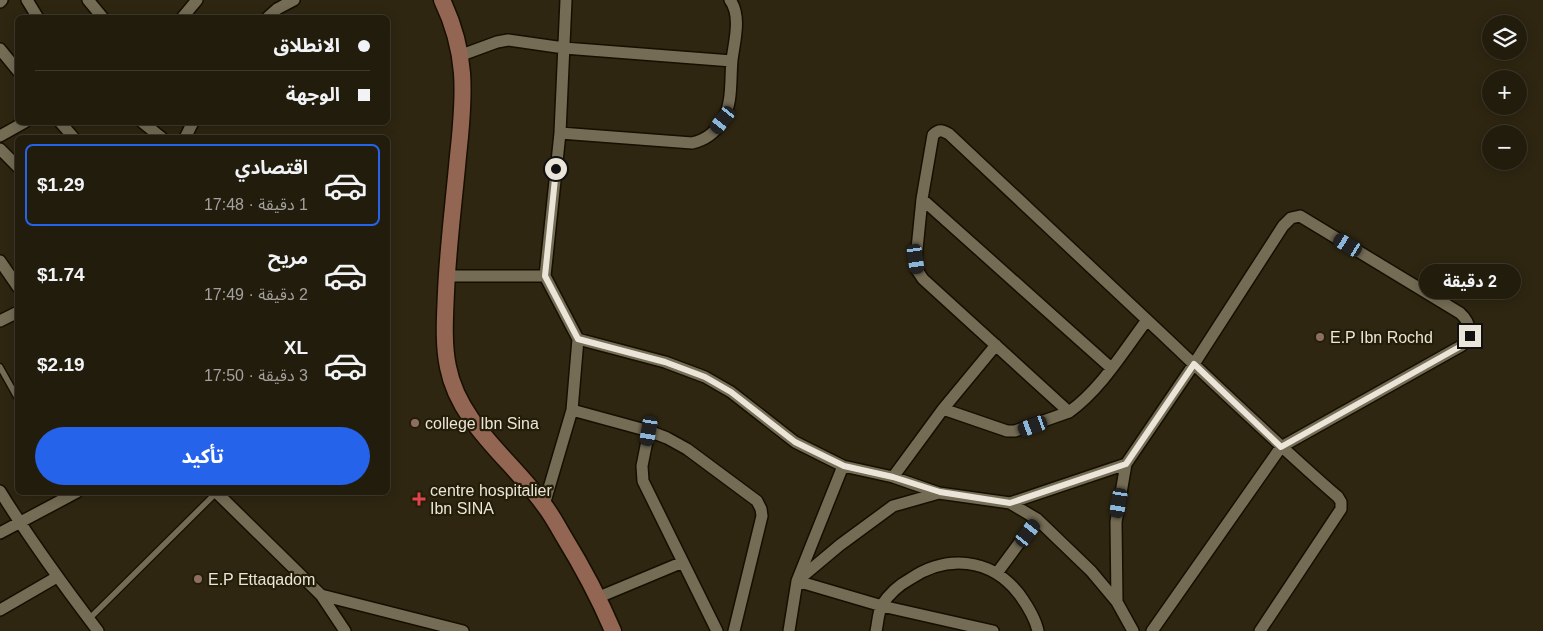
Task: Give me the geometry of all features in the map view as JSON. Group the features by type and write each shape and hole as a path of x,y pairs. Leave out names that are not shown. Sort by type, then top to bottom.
{"main road":[{"path":"442,0 458,44 462,74 461,125 445,317 448,365 452,382 460,403 544,505 599,597 614,631"}],"street":[{"path":"27,0 36,15"},
{"path":"88,0 100,15"},
{"path":"184,15 197,0"},
{"path":"270,15 294,0"},
{"path":"560,133 692,143 703,140 714,132 723,120 729,103 736,31 736,16 733,3 730,0"},
{"path":"544,505 572,410 578,339 545,276 560,133 565,2"},
{"path":"460,56 490,44 508,40 564,48 732,62"},
{"path":"0,49 15,67"},
{"path":"0,136 20,125"},
{"path":"63,125 71,135"},
{"path":"146,125 158,135"},
{"path":"1068,412 923,280 918,270 916,259 922,199 933,135 937,131 942,130 949,134 1281,447 1338,497 1341,502 1341,509 1260,631"},
{"path":"0,149 15,164"},
{"path":"922,199 1110,368"},
{"path":"1117,602 1116,522 1126,464 1194,364 1283,226 1291,218 1300,216 1464,316 1470,336 1468,341 1281,447 1152,631"},
{"path":"0,260 15,282"},
{"path":"447,276 545,276"},
{"path":"0,321 15,314"},
{"path":"943,409 1006,431 1015,431 1068,412 1082,402 1093,390 1147,320"},
{"path":"578,339 665,362 705,377 731,392 795,442 844,466 893,477 940,492 1010,503 1038,519 1091,571 1117,602 1133,631"},
{"path":"893,477 943,409 996,345"},
{"path":"572,410 649,431 687,450 757,501 762,516 734,631"},
{"path":"649,431 642,466 643,481 717,631"},
{"path":"1010,503 1126,464"},
{"path":"790,631 797,581 844,466"},
{"path":"0,490 20,524 98,631"},
{"path":"797,581 840,545 893,506 940,492"},
{"path":"0,533 73,495"},
{"path":"218,495 321,596 346,631"},
{"path":"997,573 1038,519"},
{"path":"599,597 683,562"},
{"path":"876,631 882,606 899,586 920,572 939,565 959,562 997,573 1010,582 1024,600 1036,622 1038,631"},
{"path":"0,610 57,577"},
{"path":"797,581 882,606 972,629 993,631"},
{"path":"321,596 463,631"}],"lane":[{"path":"0,367 15,394"},
{"path":"89,619 214,495"}],"place":[{"name":"E.P Ibn Rochd","path":"1320,337"},
{"name":"college Ibn Sina","path":"415,423"},
{"name":"centre hospitalier Ibn SINA","path":"419,499"},
{"name":"E.P Ettaqadom","path":"198,579"}],"route":[{"path":"556,169 545,276 578,339 665,362 705,377 731,392 795,442 814,453 844,466 893,477 940,492 1010,503 1126,464 1194,364 1281,447 1461,346 1468,341 1470,336"}]}
